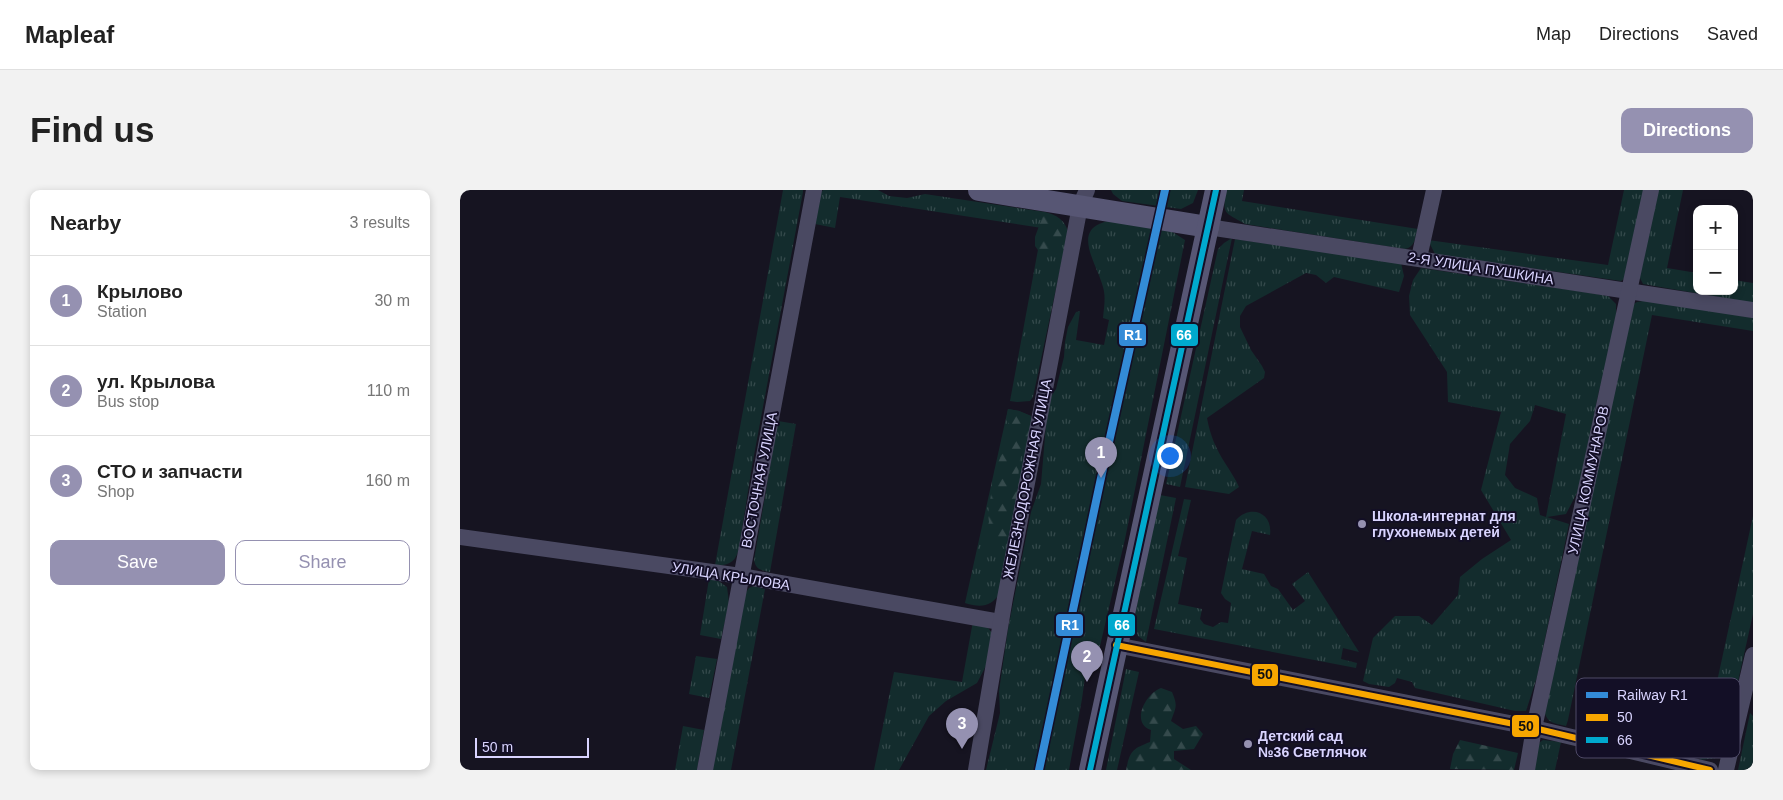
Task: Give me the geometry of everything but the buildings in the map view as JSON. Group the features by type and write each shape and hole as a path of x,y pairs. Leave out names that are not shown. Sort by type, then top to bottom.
{"main road":[{"path":"979,190 1084,198 1208,227"},
{"path":"1090,770 1216,190"}],"street":[{"name":"ВОСТОЧНАЯ УЛИЦА","path":"705,770 814,190"},
{"path":"1419,258 1434,190"},
{"name":"УЛИЦА КОММУНАРОВ","path":"1527,770 1534,728 1651,190"},
{"name":"ЖЕЛЕЗНОДОРОЖНАЯ УЛИЦА","path":"976,770 1000,622 1084,198"},
{"name":"2-Я УЛИЦА ПУШКИНА","path":"1208,227 1753,310"},
{"name":"УЛИЦА КРЫЛОВА","path":"460,537 741,576 1000,622"},
{"path":"1116,645 1576,738"},
{"path":"1740,710 1753,655"},
{"path":"1660,758 1710,770"}],"green space":[{"path":"783,190 803,190 803,192 752,466 739,548 734,560 728,564 715,565"},
{"path":"823,190 878,190 889,196 907,198 925,194 1045,212 1057,216 1063,221 1068,232 1033,397 1030,401 1010,401 1042,228 840,197 835,228 815,224 820,194"},
{"path":"1111,190 1198,190 1193,203 1181,209 1122,201"},
{"path":"1226,190 1244,190 1242,201 1418,229 1413,244 1405,249 1245,224 1226,212 1224,205"},
{"path":"1624,190 1644,190 1624,279 1621,281 1435,254 1428,240 1608,265"},
{"path":"1658,190 1683,190 1667,268 1693,272 1693,293 1643,284 1639,276"},
{"path":"1043,215 1055,217 1065,226 1062,247 1055,256 1043,257 1035,246 1035,237"},
{"path":"1114,220 1171,231 1185,240 1125,539 1100,646 1085,677 1069,770 986,770 1000,713 999,691 1008,629 1031,512 1041,484 1048,401 1056,389 1064,357 1068,327 1076,312 1080,311 1076,340 1104,345 1109,320 1103,318 1104,291 1091,256 1088,237 1092,229 1100,224"},
{"path":"1232,238 1180,487 1166,484 1218,249"},
{"path":"1235,239 1401,263 1404,276 1399,292 1334,277 1326,283 1316,275 1306,273 1246,306 1240,316 1240,327 1251,350 1265,372 1264,378 1207,418 1216,447 1239,487 1229,494 1185,487"},
{"path":"1421,268 1608,296 1616,304 1616,318 1608,360 1599,391 1578,491 1566,514 1547,517 1569,524 1537,677 1526,711 1515,711 1415,688 1412,682 1397,678 1395,683 1389,687 1369,684 1363,681 1373,638 1395,616 1419,616 1432,625 1458,595 1460,577 1482,559 1511,540 1481,490 1501,412 1448,402 1447,372 1410,315 1409,296 1413,280","holes":["1535,405 1566,414 1546,517 1540,515 1537,498 1515,488 1505,475 1510,444 1530,421"]},
{"path":"1738,281 1753,283 1753,303 1707,295 1738,295"},
{"path":"1649,300 1753,318 1753,331 1652,315 1566,726 1550,721 1544,711 1632,305"},
{"path":"1008,409 1031,416 1032,426 1000,593 989,604 976,606 965,603"},
{"path":"1008,409 1031,416 1032,426 1019,462 1018,492 1010,534 1005,547 984,538 989,522 988,514 995,469 1000,458 1002,437 1016,440 1015,430 1006,420"},
{"path":"778,421 796,424 770,572 758,568 754,560"},
{"path":"1160,495 1176,498 1146,642 1138,636 1133,624"},
{"path":"1184,499 1191,500 1178,556 1187,558 1178,604 1202,609 1200,619 1204,624 1213,627 1221,622 1228,623 1231,603 1221,593 1236,520 1248,512 1260,513 1268,521 1270,535 1252,531 1242,569 1264,574 1271,586 1278,589 1293,610 1305,601 1292,584 1308,572 1359,652 1343,648 1341,659 1357,663 1356,668 1154,629"},
{"path":"1753,516 1753,614 1739,678 1718,678"},
{"path":"709,579 717,580 727,587 729,603 721,639 700,635"},
{"path":"753,586 765,589 731,770 712,770 744,595"},
{"path":"973,621 986,625 992,633 989,660 977,683 946,701 929,716 899,770 874,770 894,672 962,682"},
{"path":"696,656 717,659 709,698 689,694"},
{"path":"1126,669 1139,672 1117,770 1106,770"},
{"path":"1161,688 1172,692 1175,700 1176,704 1171,721 1183,729 1196,726 1203,734 1194,749 1174,751 1174,759 1191,770 1126,770 1133,752 1150,742 1151,730 1142,721 1142,708 1150,696"},
{"path":"1750,713 1753,716 1753,770 1738,770"},
{"path":"683,726 704,730 697,770 675,770"},
{"path":"1460,740 1518,753 1514,770 1450,769 1453,754"},
{"path":"1543,740 1561,742 1555,770 1532,770 1539,743"}],"rail line":[{"name":"R1","path":"1039,770 1165,190"}],"transit line":[{"name":"66","path":"1090,770 1216,190"},
{"name":"50","path":"1116,645 1576,738"},
{"name":"50","path":"1660,758 1710,770"}],"place":[{"name":"Крылово","path":"1101,478"},
{"name":"Школа-интернат для глухонемых детей","path":"1362,524"},
{"name":"ул. Крылова","path":"1087,682"},
{"name":"Детский сад №36 Светлячок","path":"1248,744"},
{"name":"СТО и запчасти","path":"962,749"}]}
